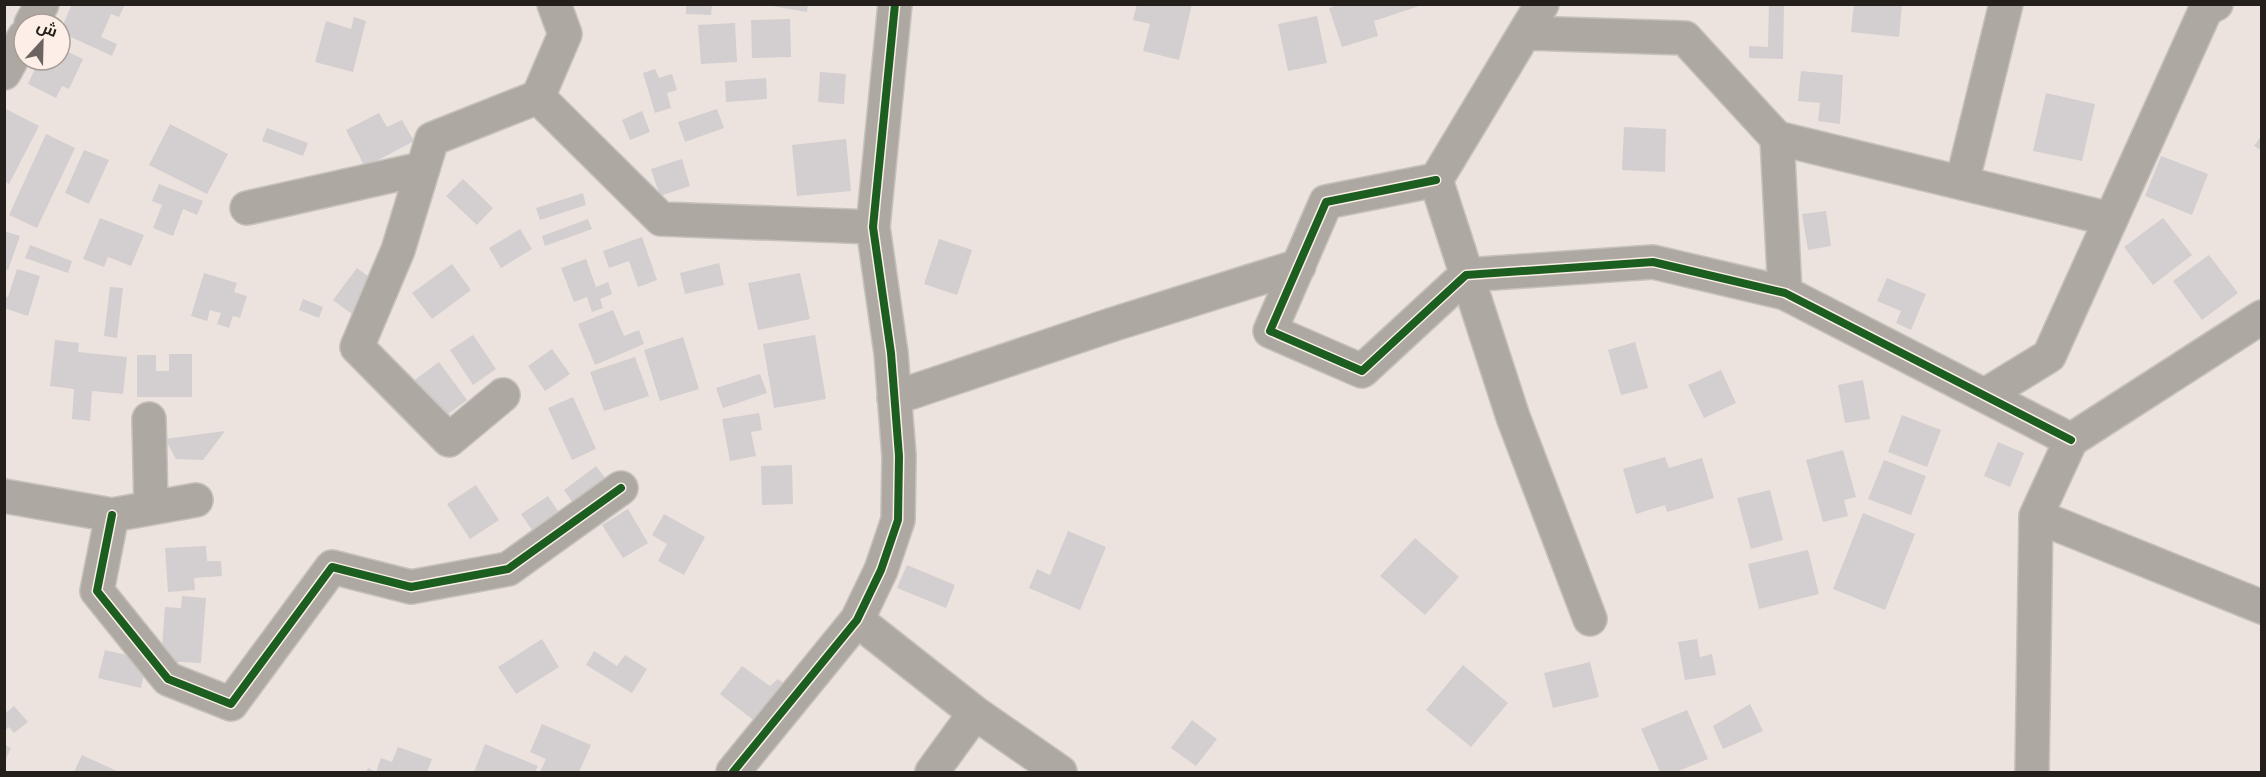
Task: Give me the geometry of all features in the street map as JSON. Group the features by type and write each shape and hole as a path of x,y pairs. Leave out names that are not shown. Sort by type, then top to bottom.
{"street":[{"path":"503,395 449,440 357,347 398,250 432,139 538,97 566,34 554,4"},
{"path":"732,772 857,620 881,570 898,520 899,456 891,353 873,227 895,4"},
{"path":"1542,4 1436,180 1326,202 1270,331 1362,371 1466,274 1653,262 1785,293 2071,440"},
{"path":"1962,183 2006,4"},
{"path":"1985,395 2049,356 2206,9 2216,4"},
{"path":"1525,33 1685,38 1778,138 2110,219"},
{"path":"4,73 12,59"},
{"path":"538,97 660,219 873,227"},
{"path":"1778,138 1785,293"},
{"path":"247,208 421,169"},
{"path":"1436,180 1513,417 1590,619"},
{"path":"894,398 1111,325 1299,266"},
{"path":"2032,772 2036,516 2071,440 2262,317"},
{"path":"149,419 151,508"},
{"path":"111,515 97,591 168,679 231,704 332,567 411,587 508,569 621,488"},
{"path":"4,496 111,515 196,500"},
{"path":"2036,516 2262,607"},
{"path":"857,620 975,713 1060,772"},
{"path":"932,772 975,713"}],"building":[{"path":"72,4 125,4 119,17 111,14 101,37 117,44 112,56 72,38 72,12 69,12"},
{"path":"686,4 712,4 711,15 686,14"},
{"path":"761,4 808,4 807,12"},
{"path":"1137,4 1192,4 1179,60 1143,51 1150,24 1133,20"},
{"path":"1340,4 1419,4 1419,6 1374,21 1378,36 1342,47 1329,8"},
{"path":"1769,4 1784,4 1783,59 1749,58 1749,46 1768,47"},
{"path":"1854,4 1902,4 1899,37 1851,32"},
{"path":"1317,16 1327,63 1288,71 1278,24"},
{"path":"354,17 366,21 353,72 315,62 326,21 351,29"},
{"path":"790,19 791,57 752,58 751,20"},
{"path":"735,23 737,62 701,64 698,25"},
{"path":"72,54 83,59 69,89 62,86 56,98 28,84 34,72 72,72"},
{"path":"655,69 659,78 672,74 677,90 667,93 671,108 655,113 643,73"},
{"path":"1801,71 1843,75 1840,124 1818,121 1820,103 1798,101"},
{"path":"820,72 846,74 844,104 818,102"},
{"path":"766,78 767,99 726,102 725,81"},
{"path":"2046,93 2095,104 2082,161 2033,151"},
{"path":"4,108 39,126 9,184 4,181"},
{"path":"717,109 724,128 685,142 678,122"},
{"path":"642,111 650,132 630,140 622,120"},
{"path":"379,113 387,127 402,120 414,141 365,167 346,130"},
{"path":"170,124 228,154 207,194 149,165"},
{"path":"1624,127 1666,129 1665,172 1622,170"},
{"path":"267,128 308,143 303,156 262,141"},
{"path":"46,134 75,148 37,228 9,215"},
{"path":"2262,135 2262,151 2254,146"},
{"path":"846,139 851,191 797,196 792,145"},
{"path":"84,150 109,160 89,204 65,193"},
{"path":"2161,156 2208,174 2192,215 2145,196"},
{"path":"682,159 690,186 660,196 651,169"},
{"path":"463,179 493,208 477,225 446,196"},
{"path":"159,184 203,201 197,215 183,209 173,236 153,228 162,205 152,201"},
{"path":"583,193 586,205 540,220 536,208"},
{"path":"1826,211 1831,246 1808,250 1802,214"},
{"path":"100,218 144,235 131,266 108,257 104,267 83,259"},
{"path":"2163,218 2192,255 2153,285 2124,247"},
{"path":"588,219 592,229 545,246 542,236"},
{"path":"520,229 532,249 501,268 489,248"},
{"path":"4,231 20,236 8,270 4,269"},
{"path":"642,237 657,280 638,287 629,261 609,268 603,251"},
{"path":"939,239 972,250 957,295 924,284"},
{"path":"30,245 72,261 68,273 25,258"},
{"path":"2209,255 2238,293 2202,320 2173,281"},
{"path":"586,259 596,287 608,282 612,294 600,299 603,308 592,312 587,297 574,302 561,268"},
{"path":"719,263 724,285 685,294 680,273"},
{"path":"452,264 471,290 432,319 412,293"},
{"path":"357,268 377,283 352,314 333,300"},
{"path":"17,269 40,276 28,316 4,308 4,296 8,297"},
{"path":"204,273 237,283 234,292 247,296 240,318 233,316 229,328 217,324 221,313 210,310 207,321 191,316"},
{"path":"800,273 810,319 758,330 748,283"},
{"path":"1887,278 1926,294 1911,330 1896,323 1901,311 1877,301"},
{"path":"110,287 123,288 117,338 104,336"},
{"path":"303,299 323,307 319,318 299,310"},
{"path":"613,310 624,336 639,330 644,344 595,365 578,324"},
{"path":"473,335 496,369 473,385 450,350"},
{"path":"815,335 826,399 774,408 763,344"},
{"path":"683,337 699,389 660,401 644,350"},
{"path":"55,340 79,343 78,352 127,357 123,394 92,391 90,421 72,419 74,389 50,386"},
{"path":"1635,342 1648,388 1621,395 1608,350"},
{"path":"552,349 570,374 545,391 528,366"},
{"path":"169,354 192,354 192,397 137,397 137,355 156,355 156,371 169,371"},
{"path":"635,357 649,396 604,411 590,372"},
{"path":"439,362 467,400 440,420 412,382"},
{"path":"1721,370 1736,403 1704,418 1688,385"},
{"path":"760,374 767,393 723,408 716,388"},
{"path":"1863,380 1870,419 1845,423 1838,385"},
{"path":"573,397 596,449 572,460 548,408"},
{"path":"759,413 762,430 751,432 756,456 730,461 722,419"},
{"path":"1902,415 1941,430 1927,467 1888,452"},
{"path":"225,431 203,460 176,459 165,439"},
{"path":"1998,442 2024,453 2010,487 1984,476"},
{"path":"1843,450 1856,497 1844,500 1848,516 1823,522 1806,460"},
{"path":"1665,457 1669,468 1702,458 1714,498 1667,512 1665,505 1636,514 1623,469"},
{"path":"1884,460 1926,476 1911,515 1868,499"},
{"path":"792,465 793,504 762,505 761,466"},
{"path":"596,466 606,479 573,503 564,490"},
{"path":"476,485 499,520 470,539 447,504"},
{"path":"1770,490 1783,540 1751,549 1737,498"},
{"path":"548,496 558,511 532,530 521,514"},
{"path":"628,509 648,543 623,558 602,525"},
{"path":"1863,513 1915,534 1885,610 1833,589"},
{"path":"664,514 705,537 684,575 658,561 667,544 652,535"},
{"path":"1068,531 1106,547 1080,610 1029,588 1037,569 1050,575"},
{"path":"1415,538 1459,577 1425,615 1380,576"},
{"path":"206,546 207,561 221,561 222,576 194,578 195,590 168,592 165,548"},
{"path":"1808,550 1819,594 1759,609 1748,564"},
{"path":"907,565 955,585 946,608 897,588"},
{"path":"182,596 206,598 201,663 161,661 165,607 181,608"},
{"path":"542,639 559,667 516,694 498,667"},
{"path":"1697,639 1700,657 1712,654 1716,675 1685,680 1678,642"},
{"path":"105,650 147,660 141,688 98,678"},
{"path":"594,651 617,666 625,655 647,669 632,693 586,665"},
{"path":"1590,662 1599,697 1553,708 1544,673"},
{"path":"1463,665 1508,703 1471,747 1426,710"},
{"path":"742,666 770,686 778,679 788,686 757,723 720,694"},
{"path":"1750,704 1763,731 1723,749 1713,726"},
{"path":"14,706 28,722 14,733 9,727 4,731 4,709 7,712"},
{"path":"1687,710 1708,759 1676,772 1660,772 1641,729"},
{"path":"1192,720 1217,739 1196,766 1171,748"},
{"path":"542,724 591,745 579,772 540,772 546,759 530,752"},
{"path":"485,744 538,766 535,772 474,772"},
{"path":"5,745 11,748 5,761"},
{"path":"398,747 432,759 427,772 376,772 381,758 392,762"},
{"path":"82,755 119,772 74,772"}],"cycle path":[{"path":"733,772 857,620 881,570 898,520 899,456 891,353 873,227 895,4"},
{"path":"1436,180 1326,202 1270,331 1362,371 1466,275 1653,262 1785,293 2071,440"},
{"path":"112,515 97,591 168,679 231,704 332,567 411,587 508,569 621,488"}]}
